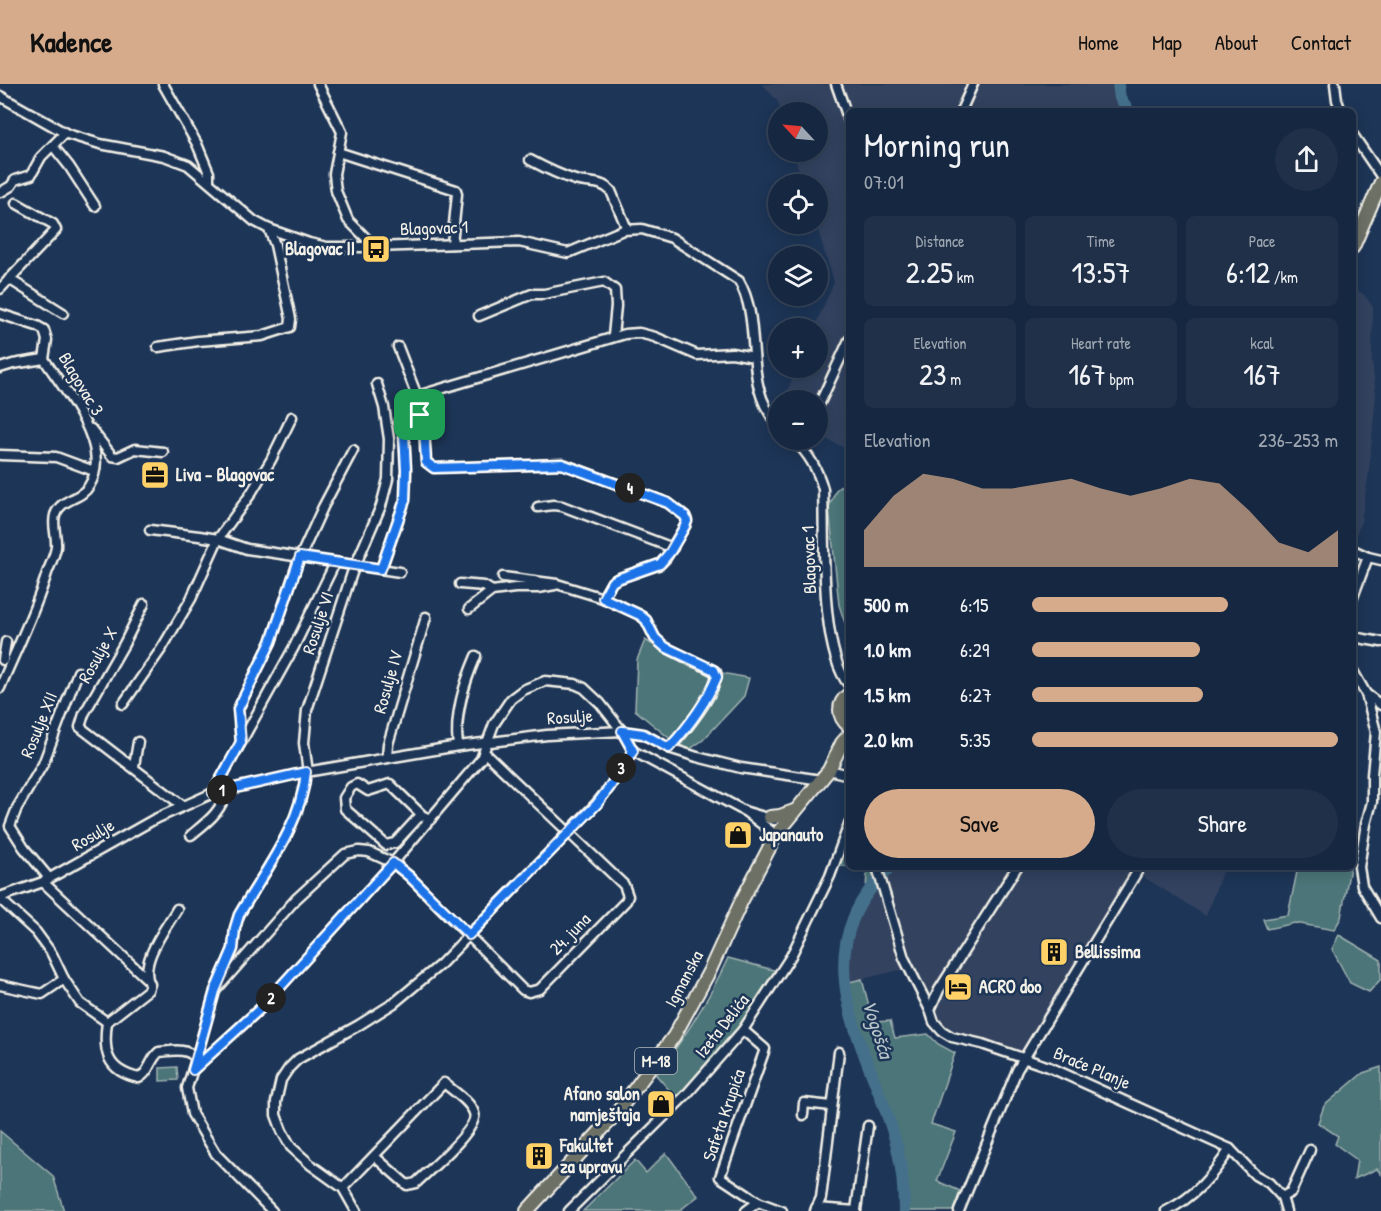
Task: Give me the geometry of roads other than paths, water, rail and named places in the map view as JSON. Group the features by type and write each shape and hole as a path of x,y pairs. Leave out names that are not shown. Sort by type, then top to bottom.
{"main road":[{"path":"1356,240 1381,182"},
{"name":"M-18","path":"845,698 840,710 845,722"},
{"name":"Igmanska","path":"527,1211 616,1114 674,1036 710,970 741,902 780,830 829,770 845,739 845,722"},
{"path":"770,817 795,810"}],"street":[{"path":"163,84 197,144 209,173 209,182"},
{"path":"318,84 341,128 342,137 334,174 341,207 356,230 375,247"},
{"path":"837,84 846,112"},
{"path":"962,108 973,84"},
{"path":"1335,84 1340,108"},
{"name":"Blagovac 1","path":"0,96 64,133 99,144 175,159 188,165 254,221 269,229 327,247 519,242 568,253 627,229"},
{"path":"1,192 11,186 15,180 31,176 41,157 64,133"},
{"path":"1356,139 1381,176"},
{"path":"53,146 95,206"},
{"path":"338,152 456,190 452,244"},
{"path":"530,160 578,181 599,183 607,187 611,191 627,229 642,229 672,238 739,281 744,289 748,306 761,398 768,409"},
{"path":"0,289 56,230 52,224 16,203"},
{"path":"158,347 262,336 290,327 291,319 275,245 269,229"},
{"path":"9,279 63,313"},
{"path":"479,316 532,294 544,294 604,282 615,290 613,336"},
{"name":"Blagovac 3","path":"0,314 44,330 47,340 44,359 87,424 95,451 94,471"},
{"path":"417,396 613,336 639,333 655,337 697,355 732,353 754,357"},
{"path":"826,390 846,346"},
{"path":"398,347 417,396 424,426 426,462 434,468 556,464 571,466 668,503 682,513 687,521 673,548 660,564 612,582 603,598"},
{"path":"0,369 12,364 44,359"},
{"name":"Rosulje VI","path":"307,772 304,743 307,710 356,565 381,506 388,479 389,439 384,407 377,384"},
{"path":"381,569 405,500 404,433 406,425 420,415"},
{"path":"123,704 162,648 191,599 218,539 254,489 292,417"},
{"path":"87,424 112,456 118,457 135,449 163,452"},
{"path":"241,742 238,709 271,642 300,557 322,507 353,450"},
{"name":"Blagovac 1","path":"804,450 819,475 823,489 830,638 846,682"},
{"path":"0,455 56,457 94,471 88,489 60,506 55,516 56,547 44,583 4,661"},
{"path":"538,507 562,506 673,548"},
{"path":"150,530 218,539 247,549 400,572"},
{"path":"1356,551 1381,560"},
{"path":"1356,589 1368,557"},
{"path":"213,793 294,647 335,563"},
{"path":"503,577 557,584 603,598 640,615 646,620 655,638 665,647 716,672 715,681 701,706 682,734 669,748"},
{"path":"460,584 484,586 492,591"},
{"path":"469,609 492,591 538,588 557,584"},
{"name":"Rosulje X","path":"144,604 84,714 80,727 134,766 183,806"},
{"name":"Rosulje IV","path":"387,758 388,744 426,617"},
{"path":"1356,638 1381,642"},
{"path":"0,688 6,642"},
{"path":"458,746 461,699 476,656"},
{"name":"Rosulje XII","path":"46,880 10,826 17,808 43,764 78,672"},
{"path":"1356,676 1366,694 1376,732 1372,802 1359,867 1362,886 1381,918"},
{"path":"193,1070 262,1007 393,863 427,817 481,759 494,724 512,699 523,690 545,681 575,684 584,688 600,703 622,731 633,751 780,830"},
{"path":"845,698 846,682"},
{"path":"1366,694 1381,705"},
{"name":"Rosulje","path":"0,898 46,880 153,820 213,793 307,772 458,746 547,735 622,731 643,734 669,748 741,768 821,780"},
{"path":"134,766 138,742"},
{"path":"356,1211 343,1188 311,1166 291,1147 276,1114 281,1080 298,1059 394,1003 441,964 570,832 609,788 633,751"},
{"path":"484,752 570,832"},
{"path":"829,770 846,774"},
{"path":"272,1211 216,1154 192,1114 187,1088 215,991 233,949 239,915 297,815 307,772"},
{"path":"357,784 368,791 390,784 427,817 418,818 395,843 386,845 345,809 344,798 351,787 357,784"},
{"path":"191,835 211,820 220,809 226,789"},
{"path":"746,812 770,817 780,830"},
{"name":"24. juna","path":"215,991 296,899 345,854 359,851 369,852 393,863 409,876 524,990 529,992 540,989 626,901 628,896 624,885 570,832"},
{"name":"Izeta Delića","path":"569,1211 686,1095 743,1030 791,956 830,876 846,832"},
{"path":"878,870 904,958 930,1010 933,1022 952,1037 982,1044 1026,1059 1138,870"},
{"path":"930,1010 939,990 1015,870"},
{"path":"46,880 150,984 148,990 107,1022 106,1052 114,1066 128,1076 139,1078 159,1052 184,1051 193,1054 196,1059"},
{"path":"0,898 36,932 52,954 64,980 80,1003 107,1022"},
{"path":"146,978 149,956 177,909"},
{"path":"0,985 42,994 64,980"},
{"name":"Safeta Krupića","path":"743,1030 765,1049 720,1177 758,1202 782,1211"},
{"path":"839,1052 820,1198 815,1209 856,1210 868,1126"},
{"name":"Braće Planje","path":"959,1211 1010,1085 1026,1059 1108,1093 1230,1149 1282,1197"},
{"path":"343,1188 444,1083 474,1113 475,1120 468,1132 416,1183 407,1185 374,1156"},
{"path":"803,1115 804,1103 832,1106"},
{"path":"1166,1211 1178,1205 1208,1180 1230,1149"},
{"path":"1286,1211 1282,1197 1291,1192 1310,1149"},
{"path":"746,1211 758,1202"}],"waterway":[{"name":"Vogošća","path":"1118,84 1120,98 1127,108"},
{"name":"Vogošća","path":"887,870 856,911 845,947 844,976 857,1034 897,1147 904,1211"}],"place":[{"name":"Blagovac II","path":"376,249"},
{"name":"Liva - Blagovac","path":"155,475"},
{"name":"Japanauto","path":"738,835"},
{"name":"Bellissima","path":"1054,952"},
{"name":"ACRO doo","path":"958,987"},
{"name":"Afano salon namještaja","path":"661,1104"},
{"name":"Fakultet za upravu","path":"539,1156"}]}
